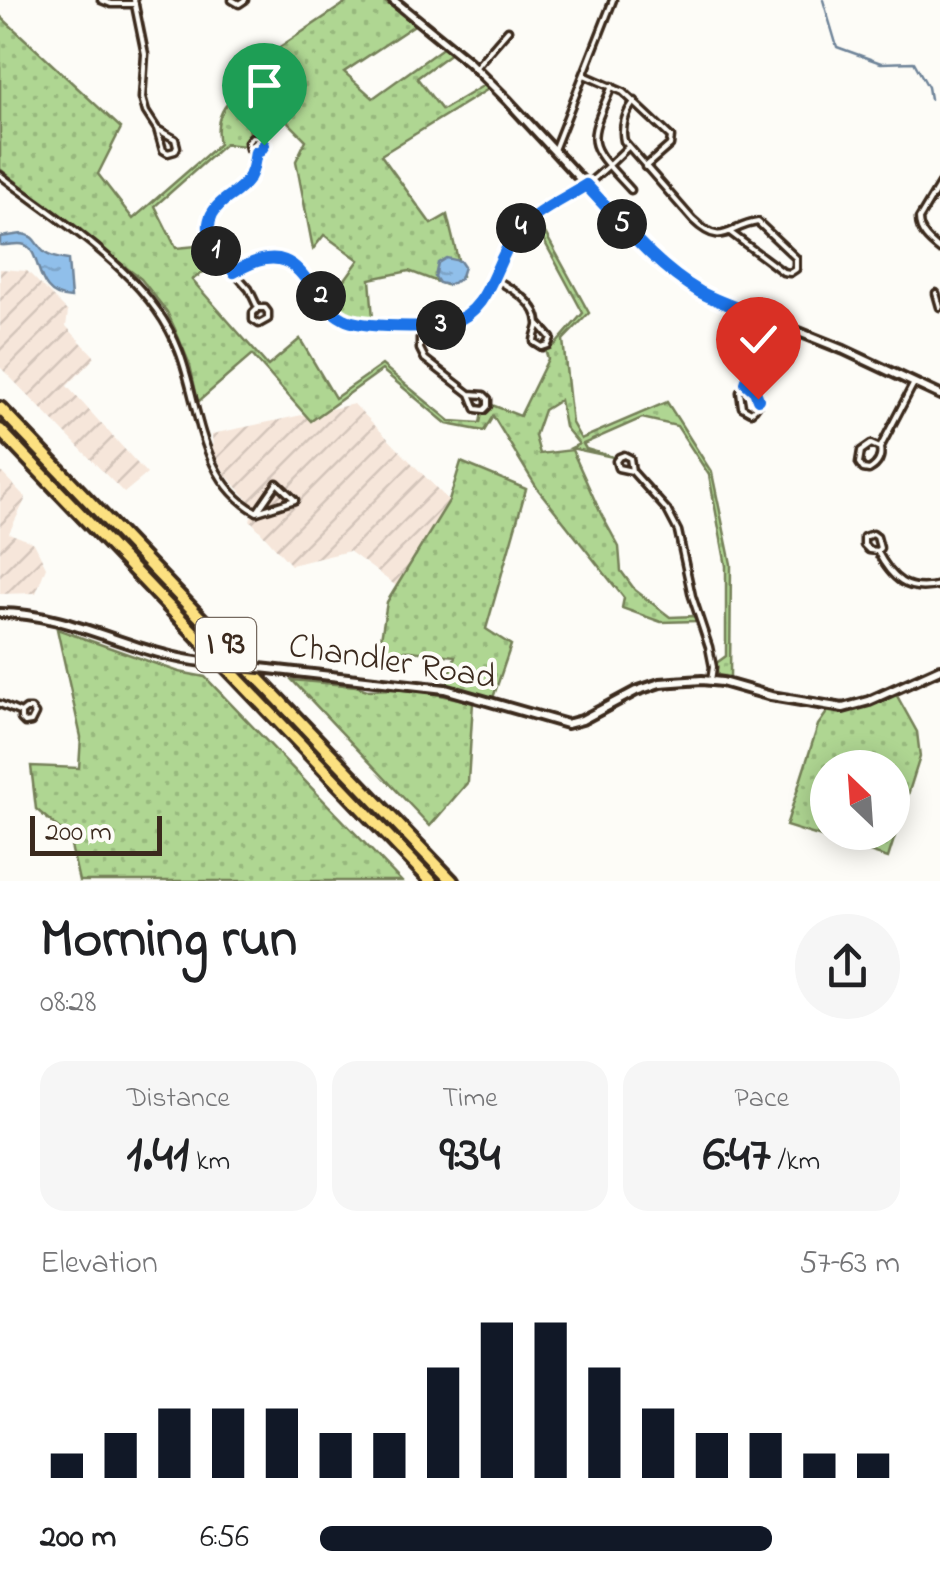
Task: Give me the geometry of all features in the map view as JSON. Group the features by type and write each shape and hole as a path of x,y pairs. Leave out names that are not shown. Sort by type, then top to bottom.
{"highway":[{"name":"I 93","path":"0,408 452,881"},
{"name":"I 93","path":"0,430 432,881"}],"street":[{"path":"101,0 111,4 135,2 145,54 142,98 164,150 174,151 175,139 157,130"},
{"path":"232,0 239,4 245,0"},
{"path":"393,0 475,68 644,247 684,282 940,395"},
{"path":"554,150 614,0"},
{"path":"475,68 508,30"},
{"path":"584,75 612,86 635,102 672,140 645,166"},
{"path":"612,86 593,133 596,151 631,190"},
{"path":"635,102 623,126 628,147 703,230 714,235 731,234 752,222 760,222 796,258 796,269 783,272 731,234"},
{"path":"234,272 256,261 285,262 300,271 330,308 350,322 440,325 464,317 476,307 517,232 586,185 628,147"},
{"path":"256,152 248,180 216,207 208,234 258,308"},
{"path":"0,175 122,270 151,299 180,352 203,438 233,494 258,512 295,500 277,483 258,512"},
{"path":"940,184 919,219 919,226 940,250"},
{"path":"493,278 519,293 547,330 551,338 542,348 533,339 539,324"},
{"path":"936,293 940,307"},
{"path":"746,383 758,399 751,412 740,402 740,392 773,321"},
{"path":"420,326 425,359 470,394"},
{"path":"880,448 871,444 861,451 859,462 863,469 876,467 880,448 914,382"},
{"path":"632,471 675,523 709,647 711,681"},
{"path":"877,551 905,584 924,589 940,584"},
{"name":"Chandler Road","path":"0,612 57,620 150,652 203,662 445,689 567,724 650,686 711,681 844,708 869,701 940,668"},
{"path":"0,704 21,713"}],"shaded area":[{"path":"0,269 27,271 68,312 66,326 95,357 67,386 147,474 124,493 0,367"},
{"path":"354,404 449,501 399,588 349,551 291,565 250,520 255,507 226,475 213,451 212,434"},
{"path":"0,471 26,498 9,533 34,543 46,567 36,593 0,594"}],"green space":[{"path":"350,0 382,0 416,24 344,72 373,98 444,47 451,53 417,78 442,110 486,84 490,88 381,155 431,224 447,215 462,276 446,285 409,271 370,279 373,319 350,314 331,299 359,260 324,235 313,249 296,161 306,140 279,113 284,96 276,76 259,61"},
{"path":"0,16 121,128 98,174 133,219 219,144 222,112 235,96 243,98 250,133 245,146 225,144 155,206 176,248 207,245 219,261 192,280 268,366 300,339 335,398 382,365 450,421 480,423 482,413 492,405 520,416 548,359 545,349 552,342 555,345 583,313 534,222 538,220 589,313 563,340 572,423 581,439 667,402 712,473 731,564 730,677 718,675 715,664 726,656 726,566 709,475 677,426 642,418 583,444 586,449 613,457 571,448 579,444 565,427 560,400 544,410 535,436 540,454 572,450 619,547 621,571 635,590 670,617 695,616 696,621 661,622 622,608 624,598 537,488 493,416 484,431 447,424 382,370 311,421 252,355 198,402 190,365 175,329 141,279 0,169"},
{"path":"461,462 526,489 486,629 511,645 493,698 447,686 455,656 379,651 387,602 449,501"},
{"path":"57,629 179,672 205,677 401,881 79,881 69,837 36,809 31,766 79,768 81,737"},
{"path":"292,680 367,690 426,692 473,702 468,782 430,826"},
{"path":"896,694 917,732 920,757 910,789 910,750 810,750 818,725 830,708 862,706"},
{"path":"810,750 810,834 786,826"},
{"path":"862,850 891,850 888,858"}],"water":[{"path":"22,234 33,239 48,255 68,260 71,298 50,290 25,245 0,245 0,237"},
{"path":"446,258 460,261 464,267 460,279 448,285 439,283 435,277 438,263"}],"waterway":[{"path":"823,0 837,47 881,63 914,62 930,99"}],"route":[{"path":"264,145 256,152 248,180 216,207 209,222 212,244 234,272 267,259 290,264 330,308 350,322 455,322 476,307 485,294 517,232 586,185 665,268 684,282 773,321 746,383 758,399"}]}
